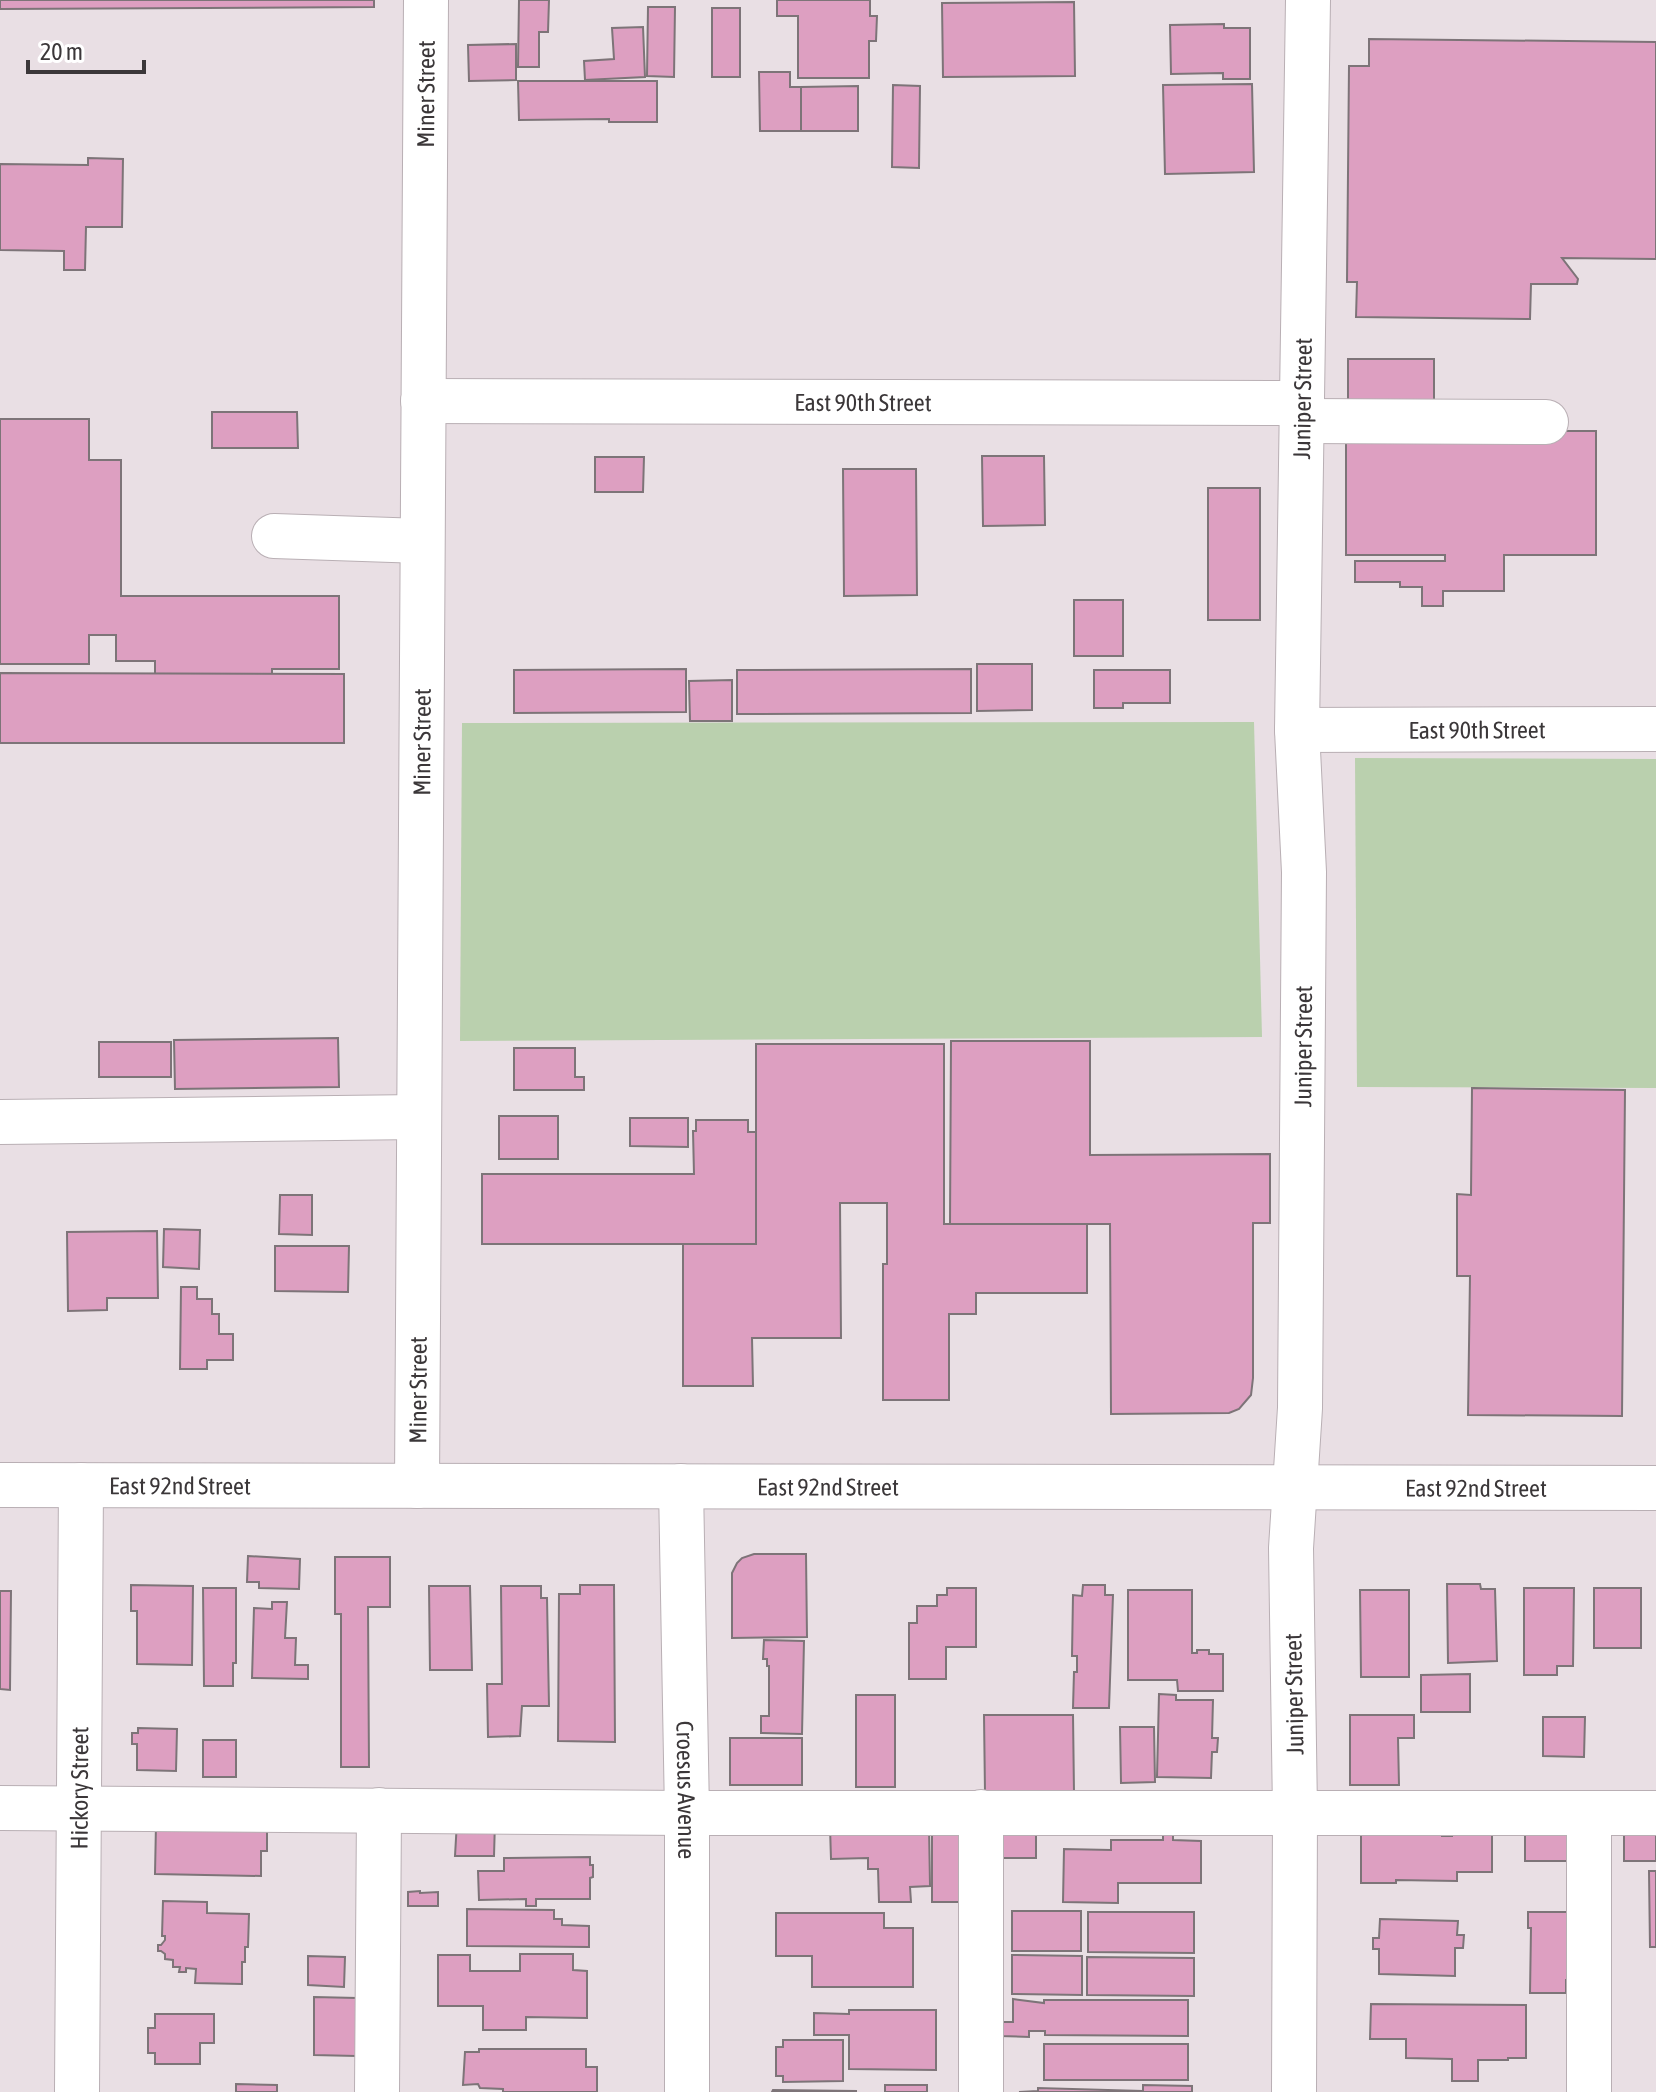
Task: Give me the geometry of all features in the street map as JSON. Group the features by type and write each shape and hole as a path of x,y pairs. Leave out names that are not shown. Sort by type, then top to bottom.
{"street":[{"name":"Miner Street","path":"417,1486 426,0"},
{"name":"Juniper Street","path":"1294,2092 1295,1811 1291,1548 1300,1408 1304,872 1297,730 1308,0"},
{"name":"East 90th Street","path":"423,401 1302,412 1546,422"},
{"path":"274,536 422,541"},
{"name":"East 90th Street","path":"1297,730 1656,729"},
{"path":"0,1122 419,1117"},
{"name":"East 92nd Street","path":"0,1485 1656,1488"},
{"name":"Hickory Street","path":"77,2092 81,1485"},
{"name":"Croesus Avenue","path":"681,1486 687,1813 687,2092"},
{"path":"0,1808 687,1813 1656,1813"},
{"path":"377,2092 379,1810"},
{"path":"981,1812 981,2092"},
{"path":"1589,1813 1589,2092"}],"green space":[{"path":"1254,722 1262,1037 460,1041 462,723"},
{"path":"1355,758 1656,759 1656,1088 1357,1087"}],"building":[{"path":"0,0 374,0 374,7 0,9"},
{"path":"519,0 549,0 548,32 539,32 539,67 518,67"},
{"path":"777,0 870,0 870,16 877,16 876,41 869,41 869,78 798,78 798,16 777,16"},
{"path":"1074,2 1075,76 943,77 942,3"},
{"path":"648,7 675,7 674,77 647,76"},
{"path":"712,8 740,8 740,77 712,77"},
{"path":"1224,24 1224,28 1250,28 1250,79 1223,79 1223,73 1171,74 1170,25"},
{"path":"643,27 645,77 585,80 584,61 614,59 612,28"},
{"path":"1369,39 1656,42 1656,259 1562,258 1578,279 1577,284 1531,284 1530,319 1356,317 1357,282 1347,282 1349,66 1369,66"},
{"path":"516,44 516,80 469,81 468,45"},
{"path":"759,72 790,72 790,87 801,87 801,131 760,131"},
{"path":"518,81 657,81 657,122 519,120"},
{"path":"1252,84 1254,172 1165,174 1163,85"},
{"path":"893,85 920,86 919,168 892,167"},
{"path":"858,86 858,131 801,131 801,87"},
{"path":"88,158 123,159 122,227 86,227 85,270 64,270 64,251 0,250 0,164 88,165"},
{"path":"1348,359 1434,359 1434,401 1348,401"},
{"path":"212,412 297,412 298,448 212,448"},
{"path":"0,419 89,419 89,460 121,460 121,596 339,596 339,669 272,669 272,674 155,674 155,661 116,661 116,635 89,635 89,664 0,664"},
{"path":"1346,431 1596,431 1596,555 1504,555 1504,591 1443,591 1443,606 1422,606 1422,587 1400,587 1400,582 1355,582 1355,561 1445,561 1445,555 1346,555"},
{"path":"982,456 1044,456 1045,525 983,526"},
{"path":"595,457 644,457 643,492 595,492"},
{"path":"843,469 916,469 917,595 844,596"},
{"path":"1208,488 1260,488 1260,620 1208,620"},
{"path":"1074,600 1123,600 1123,656 1074,656"},
{"path":"977,664 1032,664 1032,710 977,711"},
{"path":"686,669 686,712 514,713 514,670"},
{"path":"971,669 971,713 737,714 737,670"},
{"path":"1094,670 1170,670 1170,703 1123,703 1123,708 1094,708"},
{"path":"0,673 344,674 344,743 0,743"},
{"path":"732,680 732,721 690,721 689,681"},
{"path":"338,1038 339,1087 175,1089 174,1040"},
{"path":"951,1041 1090,1041 1090,1155 1270,1154 1270,1223 1253,1223 1251,1395 1239,1409 1229,1413 1111,1414 1110,1224 950,1224"},
{"path":"99,1042 171,1042 171,1077 99,1077"},
{"path":"756,1044 944,1044 944,1224 1087,1224 1087,1293 976,1293 976,1314 949,1314 949,1400 883,1400 883,1264 887,1264 887,1203 840,1203 841,1338 752,1338 753,1386 683,1386 683,1244 756,1244"},
{"path":"514,1048 575,1048 575,1077 584,1077 584,1090 514,1090"},
{"path":"1472,1088 1625,1090 1622,1416 1468,1415 1470,1276 1457,1276 1457,1194 1471,1195"},
{"path":"499,1116 558,1116 558,1159 499,1159"},
{"path":"630,1118 688,1118 688,1147 630,1146"},
{"path":"696,1120 748,1120 748,1132 756,1132 756,1244 482,1244 482,1174 694,1174 693,1131 696,1131"},
{"path":"280,1195 312,1195 312,1235 279,1234"},
{"path":"164,1229 200,1230 199,1269 163,1267"},
{"path":"157,1231 158,1298 107,1298 107,1310 68,1311 67,1232"},
{"path":"275,1246 349,1246 348,1292 275,1291"},
{"path":"181,1287 197,1287 197,1299 212,1299 212,1314 219,1314 219,1334 233,1334 233,1360 207,1360 207,1369 180,1369"},
{"path":"754,1554 806,1554 807,1637 732,1638 732,1573 742,1558"},
{"path":"248,1556 300,1559 299,1589 259,1588 259,1582 247,1582"},
{"path":"335,1557 390,1557 390,1607 368,1607 369,1767 341,1767 341,1614 335,1614"},
{"path":"1447,1584 1480,1584 1481,1589 1495,1589 1497,1661 1448,1663"},
{"path":"131,1585 193,1586 192,1665 137,1664 137,1611 131,1611"},
{"path":"580,1585 614,1585 615,1742 558,1741 559,1594 580,1594"},
{"path":"1083,1585 1105,1585 1105,1595 1113,1595 1109,1708 1073,1708 1077,1656 1072,1656 1073,1595 1082,1596"},
{"path":"429,1586 470,1586 472,1670 430,1670"},
{"path":"501,1586 541,1586 541,1598 547,1598 549,1706 522,1706 520,1736 488,1737 487,1684 502,1684"},
{"path":"203,1588 236,1588 233,1686 204,1686"},
{"path":"947,1588 976,1588 976,1647 946,1647 946,1679 909,1679 909,1623 917,1623 917,1606 937,1606 937,1595 947,1595"},
{"path":"1524,1588 1574,1588 1573,1666 1557,1666 1557,1675 1524,1675"},
{"path":"1594,1588 1641,1588 1641,1648 1594,1648"},
{"path":"1128,1590 1192,1590 1192,1653 1209,1650 1209,1654 1223,1654 1223,1691 1178,1691 1177,1680 1128,1680"},
{"path":"1360,1590 1409,1590 1409,1677 1361,1677"},
{"path":"0,1591 11,1591 10,1690 0,1689"},
{"path":"272,1602 287,1602 285,1638 296,1638 295,1665 308,1665 308,1679 252,1678 254,1608 272,1609"},
{"path":"764,1640 804,1641 802,1734 761,1733 761,1716 769,1716 769,1666 767,1659 763,1659"},
{"path":"1470,1674 1470,1712 1421,1712 1421,1675"},
{"path":"1159,1694 1176,1695 1176,1700 1213,1700 1212,1738 1218,1738 1217,1752 1212,1752 1211,1778 1157,1777"},
{"path":"856,1695 895,1695 895,1787 856,1787"},
{"path":"984,1715 1073,1715 1074,1793 985,1793"},
{"path":"1350,1715 1414,1715 1414,1738 1398,1738 1399,1785 1350,1785"},
{"path":"1543,1717 1585,1717 1584,1757 1543,1756"},
{"path":"1120,1727 1154,1727 1155,1782 1121,1783"},
{"path":"138,1728 177,1729 176,1771 137,1770 137,1744 132,1744 132,1733 138,1733"},
{"path":"730,1738 802,1738 802,1785 730,1785"},
{"path":"203,1740 236,1740 236,1777 203,1777"},
{"path":"457,1821 495,1821 494,1856 455,1856"},
{"path":"156,1824 267,1826 267,1851 261,1851 261,1876 155,1874"},
{"path":"996,1824 1036,1825 1036,1858 995,1858"},
{"path":"1525,1825 1570,1826 1569,1861 1525,1861"},
{"path":"929,1826 930,1886 910,1887 911,1902 879,1902 878,1869 868,1869 868,1858 831,1859 830,1827"},
{"path":"932,1826 968,1826 968,1902 932,1902"},
{"path":"1624,1826 1656,1826 1656,1861 1624,1861"},
{"path":"1361,1827 1442,1828 1442,1836 1452,1836 1452,1831 1492,1831 1492,1872 1457,1872 1457,1881 1361,1883"},
{"path":"1163,1833 1173,1833 1173,1840 1201,1841 1201,1883 1118,1883 1118,1903 1063,1902 1064,1849 1111,1850 1111,1840 1163,1840"},
{"path":"590,1857 593,1877 590,1878 590,1899 536,1899 536,1906 526,1906 526,1899 479,1900 478,1871 504,1871 504,1858"},
{"path":"1649,1871 1656,1871 1656,1947 1650,1947"},
{"path":"408,1892 438,1892 438,1906 408,1906"},
{"path":"163,1901 207,1902 207,1913 249,1914 242,1984 195,1983 196,1969 186,1968 186,1972 179,1972 180,1967 173,1967 173,1960 165,1959 165,1954 158,1951 158,1945 165,1940 162,1936"},
{"path":"467,1909 554,1910 554,1919 562,1919 562,1925 589,1926 589,1947 467,1946"},
{"path":"1012,1911 1081,1911 1081,1951 1012,1951"},
{"path":"1088,1912 1194,1912 1194,1953 1088,1952"},
{"path":"1528,1912 1579,1912 1578,1980 1566,1980 1566,1993 1530,1993 1531,1928 1528,1928"},
{"path":"776,1913 884,1913 884,1928 913,1928 913,1987 812,1987 812,1956 776,1956"},
{"path":"1380,1919 1458,1921 1457,1935 1464,1935 1463,1948 1455,1948 1455,1976 1379,1974 1379,1949 1373,1949 1373,1938 1379,1938"},
{"path":"520,1954 573,1954 573,1970 587,1971 587,2018 526,2017 526,2030 483,2030 483,2006 438,2006 438,1955 470,1955 470,1971 520,1971"},
{"path":"1012,1955 1082,1956 1082,1995 1012,1994"},
{"path":"308,1956 345,1957 344,1987 308,1985"},
{"path":"1087,1957 1194,1958 1194,1996 1087,1995"},
{"path":"314,1997 357,1998 356,2056 314,2055"},
{"path":"1013,1999 1044,2003 1044,2000 1188,2000 1188,2036 1045,2035 1045,2031 1029,2031 1029,2037 1000,2036 1000,2022 1013,2022"},
{"path":"1371,2004 1526,2005 1526,2058 1478,2060 1478,2081 1452,2081 1452,2059 1406,2058 1406,2039 1370,2039"},
{"path":"849,2010 936,2010 936,2070 849,2069 849,2035 814,2035 814,2013 849,2014"},
{"path":"155,2014 214,2014 214,2043 200,2043 200,2064 155,2064 155,2053 148,2053 148,2028 155,2028"},
{"path":"783,2040 843,2040 843,2081 783,2082 783,2076 776,2076 776,2047 783,2047"},
{"path":"1044,2044 1188,2044 1188,2080 1044,2080"},
{"path":"479,2049 586,2049 586,2067 597,2067 597,2092 503,2092 503,2089 480,2088 478,2084 463,2085 465,2052 479,2052"},
{"path":"236,2084 277,2085 277,2092 236,2092"},
{"path":"885,2085 927,2085 927,2092 885,2092"},
{"path":"1143,2085 1192,2086 1192,2092 1019,2092 1038,2091 1038,2088 1143,2091"},
{"path":"856,2091 856,2092 772,2092"}]}
